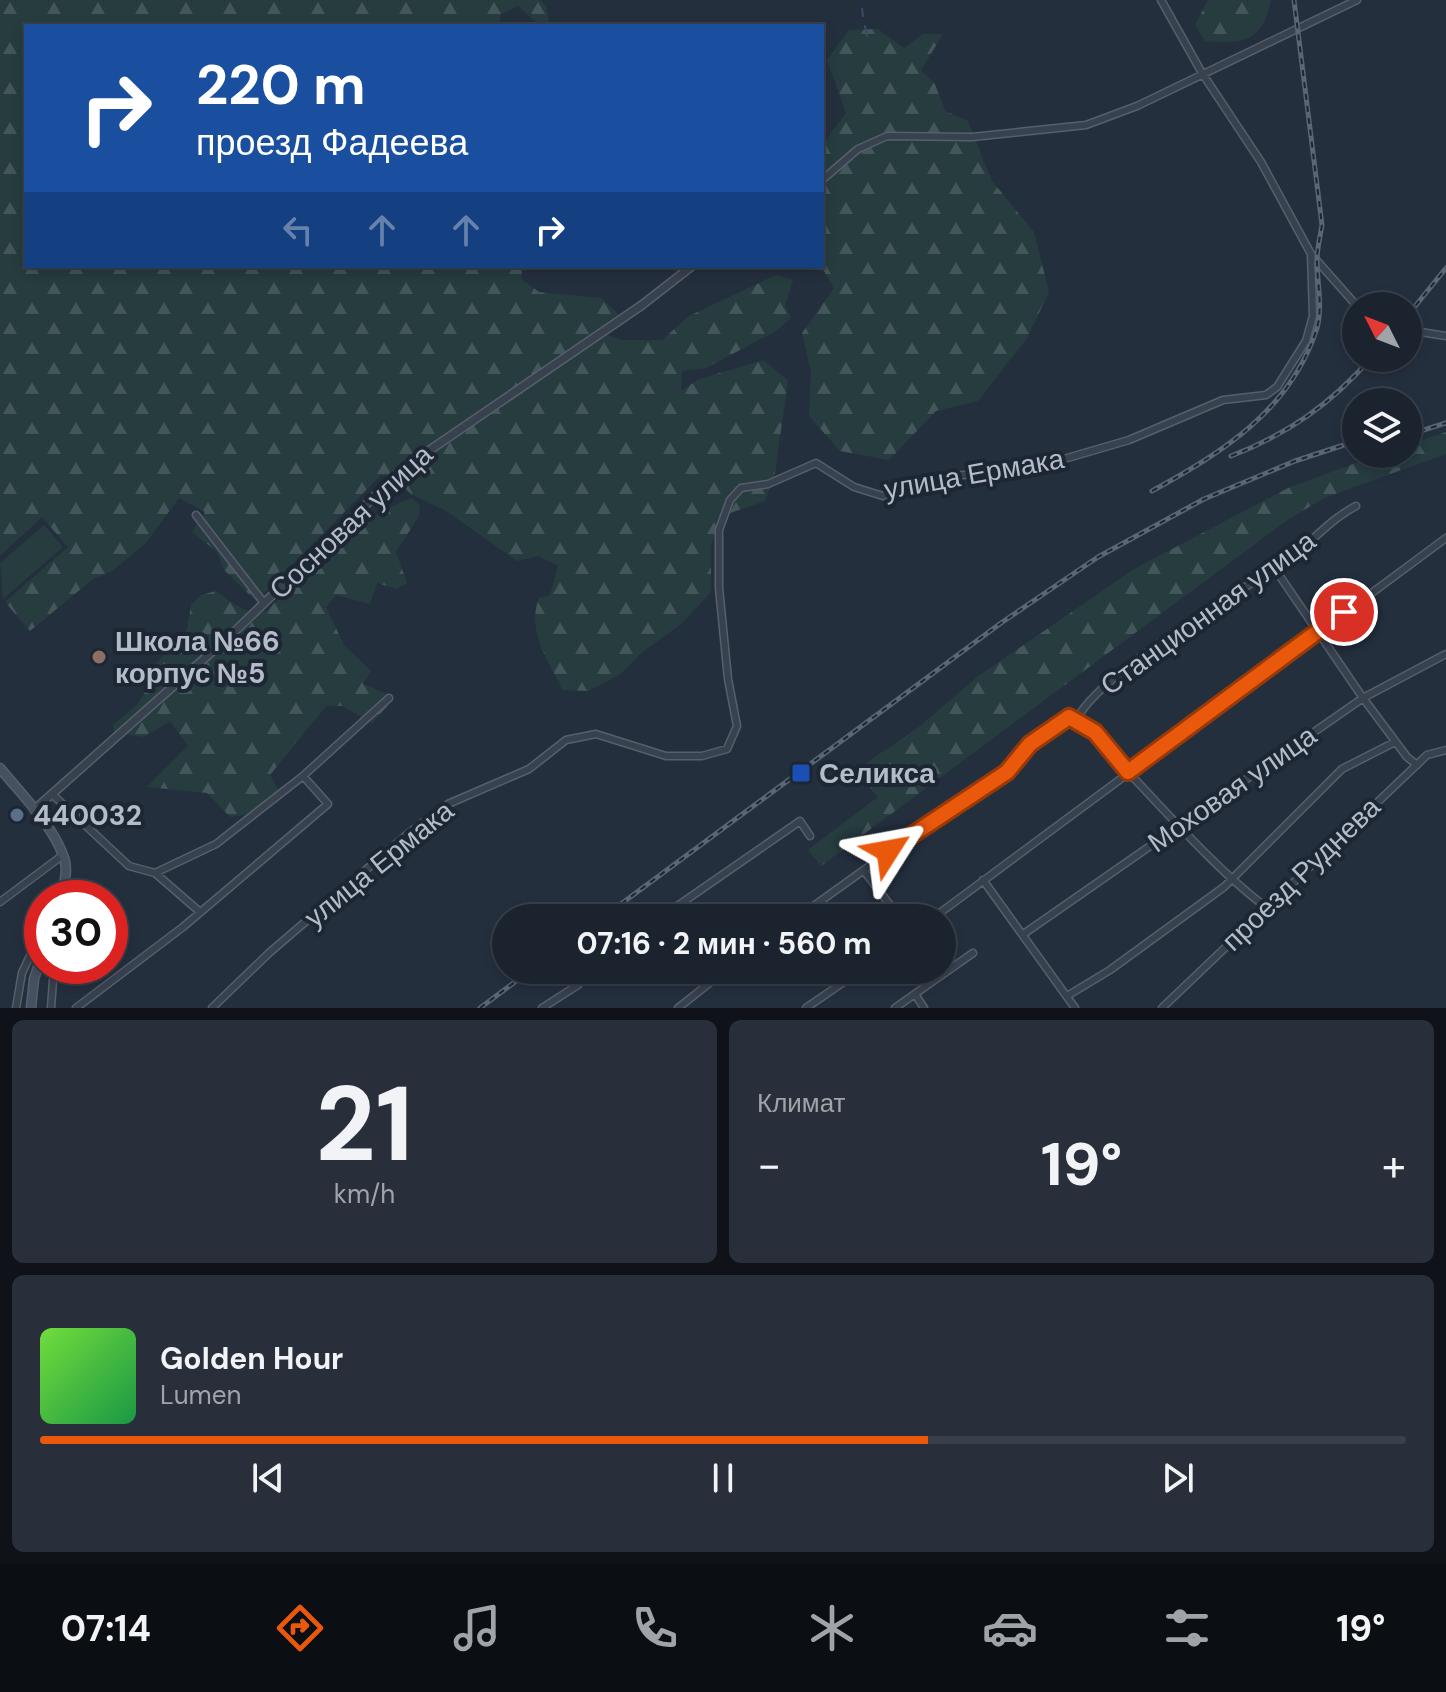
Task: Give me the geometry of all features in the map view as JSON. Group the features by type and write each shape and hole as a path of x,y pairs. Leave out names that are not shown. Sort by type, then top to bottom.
{"main road":[{"path":"0,768 34,810 63,855 64,880"},
{"path":"31,1008 33,984"}],"street":[{"path":"1161,0 1202,73 1261,162 1311,254 1345,292"},
{"path":"824,178 873,139 887,136 972,137 1086,125 1137,106 1357,0"},
{"name":"улица Ермака","path":"212,1008 269,953 410,832 448,804 529,769 566,740 596,734 666,756 702,756 727,749 737,726 719,588 719,530 730,500 741,488 768,484 816,463 854,487 883,496 949,476 1023,471 1129,440 1223,400 1266,395 1277,387 1306,341 1313,316 1311,254"},
{"name":"Сосновая улица","path":"34,810 264,603 405,467 642,305 689,268"},
{"path":"1422,332 1446,336"},
{"name":"Станционная улица","path":"817,904 971,793 1007,772 1024,749 1069,717 1077,719 1084,705 1145,654 1275,569 1330,522 1356,506"},
{"path":"196,515 264,603"},
{"path":"951,904 1446,538"},
{"path":"1275,569 1363,698 1395,742 1417,765"},
{"name":"Моховая улица","path":"1025,933 1363,698 1446,654"},
{"path":"155,873 216,844 303,776 389,698"},
{"path":"1077,719 1095,732 1128,772 1266,907"},
{"path":"1067,996 1110,970 1234,879 1342,769 1395,742"},
{"name":"проезд Руднева","path":"1162,1008 1417,765 1435,750 1446,750"},
{"path":"76,1008 200,912 328,804 303,776"},
{"path":"53,795 129,866 155,873 200,912"},
{"path":"680,904 800,821 810,836"},
{"path":"0,902 63,855"},
{"path":"864,871 889,904"},
{"path":"983,880 1025,933 1075,1008"},
{"path":"895,1008 973,953"},
{"path":"16,1008 24,969"},
{"path":"51,1008 53,984"},
{"path":"542,1008 579,984"},
{"path":"678,1008 709,984"},
{"path":"806,1008 841,984"},
{"path":"915,994 924,1008"},
{"path":"689,1000 695,1008"}],"green space":[{"path":"0,0 540,0 546,6 550,24 539,24 518,6 501,14 499,24 24,24 24,268 523,268 521,279 539,292 601,298 618,314 606,334 622,340 662,340 689,316 776,275 793,280 785,306 791,318 776,331 706,368 682,371 681,391 699,379 764,360 788,381 774,479 765,501 719,517 711,547 711,592 682,623 640,654 618,676 588,691 563,690 537,634 535,622 539,598 550,595 558,566 539,556 517,561 446,511 411,494 393,477 381,475 256,601 224,570 217,552 192,532 205,512 179,498 146,543 112,571 93,579 30,631 5,602 68,547 42,517 0,556"},
{"path":"1208,0 1271,0 1256,32 1241,41 1219,42 1205,41 1195,25"},
{"path":"878,29 904,48 923,34 943,34 921,70 935,84 945,111 968,121 992,181 1034,232 1049,292 1027,338 978,401 936,411 889,460 840,451 809,416 811,372 802,333 834,288 822,268 824,142 846,113 827,60 849,30"},
{"path":"1446,432 1446,454 1422,463 1422,440"},
{"path":"1342,468 1407,468 1324,498 1286,521 821,866 808,850 878,797 856,770 919,727 977,677 1134,569 1288,488"},
{"path":"412,498 420,506 419,516 396,552 407,583 396,589 377,583 370,604 336,595 326,607 344,645 371,671 363,684 391,696 393,700 372,723 342,706 326,706 270,775 279,791 249,814 230,817 207,793 147,787 188,746 170,721 144,737 114,733 113,725 137,705 147,689 149,671 187,630 191,605 201,595 216,591 247,610 268,610 316,561 352,531"},
{"path":"44,525 63,547 3,599 0,563"}],"waterway":[{"path":"862,9 863,16"},
{"path":"865,26 867,36"}],"railway":[{"path":"1152,491 1204,461 1251,426 1290,383 1317,328 1320,303 1317,256 1322,225 1294,0"},
{"path":"1422,298 1446,268"},
{"path":"1231,456 1271,438 1307,416 1359,372"},
{"path":"1422,431 1446,423"},
{"path":"621,904 1001,623 1098,557 1204,499 1295,461 1342,446"},
{"path":"480,1008 512,984"}],"place":[{"name":"Школа №66 корпус №5","path":"99,657"},
{"name":"Селикса","path":"801,773"},
{"name":"440032","path":"17,815"}],"route":[{"path":"888,851 971,793 1007,772 1024,749 1069,717 1095,732 1128,772 1344,612"}]}
